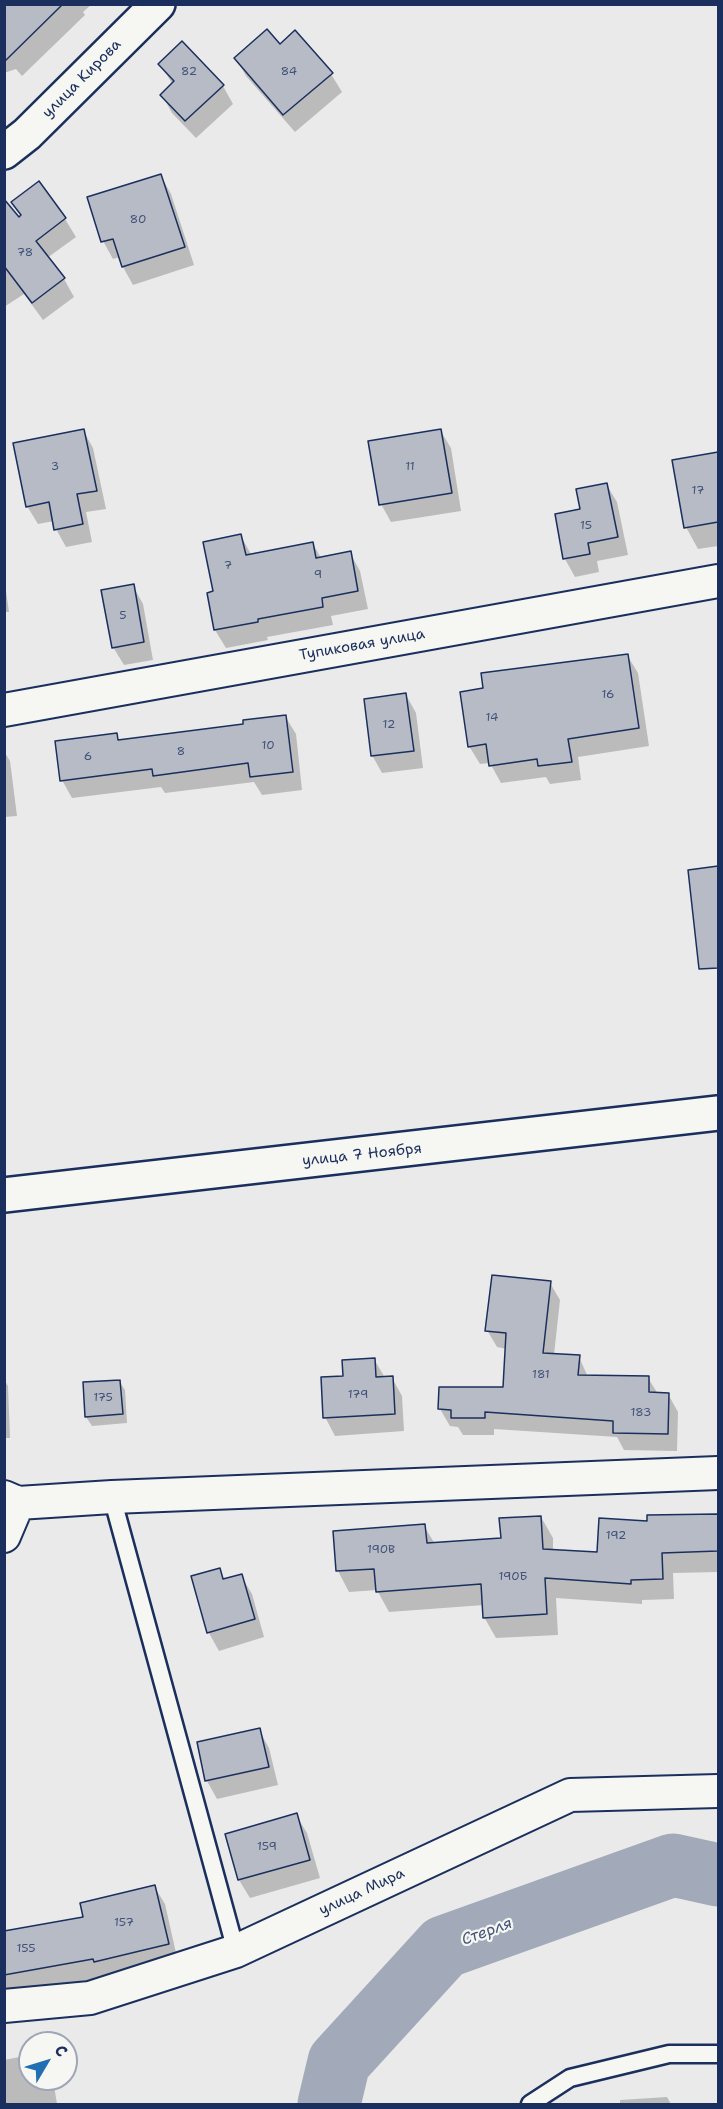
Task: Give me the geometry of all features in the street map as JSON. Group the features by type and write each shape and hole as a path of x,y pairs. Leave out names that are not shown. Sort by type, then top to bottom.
{"main road":[{"name":"улица Кирова","path":"4,152 27,134 158,4"},
{"name":"улица 7 Ноября","path":"4,1195 718,1113"}],"street":[{"name":"Тупиковая улица","path":"4,710 718,581"},
{"path":"4,1536 11,1500 718,1473"},
{"name":"улица Мира","path":"4,2006 90,1998 236,1951 570,1795 718,1791"}],"lane":[{"path":"112,1497 236,1951"},
{"path":"530,2104 570,2078 669,2054 718,2054"}],"building":[{"path":"4,4 63,4 4,62"},
{"path":"267,29 280,44 295,30 333,73 283,115 234,58"},
{"path":"182,41 224,85 185,121 160,95 174,81 158,64"},
{"path":"161,174 185,247 122,267 113,239 101,242 87,197"},
{"path":"39,181 66,218 36,241 65,278 32,303 4,266 4,199 19,217 21,215 11,202"},
{"path":"84,429 97,491 77,494 83,524 54,530 49,502 26,507 13,443"},
{"path":"441,429 452,493 379,505 368,441"},
{"path":"718,452 718,522 684,528 672,460"},
{"path":"607,483 618,537 588,543 590,554 563,559 555,514 580,509 576,489"},
{"path":"241,534 246,555 313,542 316,558 351,551 358,591 322,598 323,607 214,630 207,593 213,591 203,542"},
{"path":"134,584 144,642 112,648 101,590"},
{"path":"628,654 639,728 568,739 572,762 538,766 537,759 489,766 486,744 468,747 460,692 483,688 481,673"},
{"path":"406,693 414,751 371,756 364,699"},
{"path":"286,715 293,772 250,777 248,763 153,776 152,769 60,781 55,741 117,733 118,740 243,724 243,720"},
{"path":"718,866 718,968 699,969 688,870"},
{"path":"492,1275 551,1281 543,1353 580,1355 578,1375 649,1376 649,1392 669,1393 668,1434 613,1433 613,1421 485,1412 485,1418 451,1418 451,1410 438,1409 439,1387 503,1387 506,1333 485,1331"},
{"path":"375,1358 376,1377 393,1376 395,1414 323,1418 321,1377 343,1376 342,1360"},
{"path":"120,1380 123,1414 85,1417 83,1382"},
{"path":"718,1514 718,1551 662,1553 663,1579 631,1580 631,1584 545,1578 547,1614 483,1618 481,1584 376,1592 374,1569 336,1571 333,1531 425,1524 427,1543 501,1538 499,1518 541,1516 543,1549 597,1552 599,1518 647,1521 647,1515"},
{"path":"220,1568 223,1579 242,1574 255,1619 207,1633 191,1576"},
{"path":"260,1728 269,1767 205,1781 197,1742"},
{"path":"297,1813 310,1860 238,1880 225,1834"},
{"path":"155,1885 169,1944 94,1962 93,1959 4,1975 4,1931 83,1917 80,1903"}],"waterway":[{"name":"Стерля","path":"329,2104 339,2062 444,1947 673,1865 718,1875"}]}
